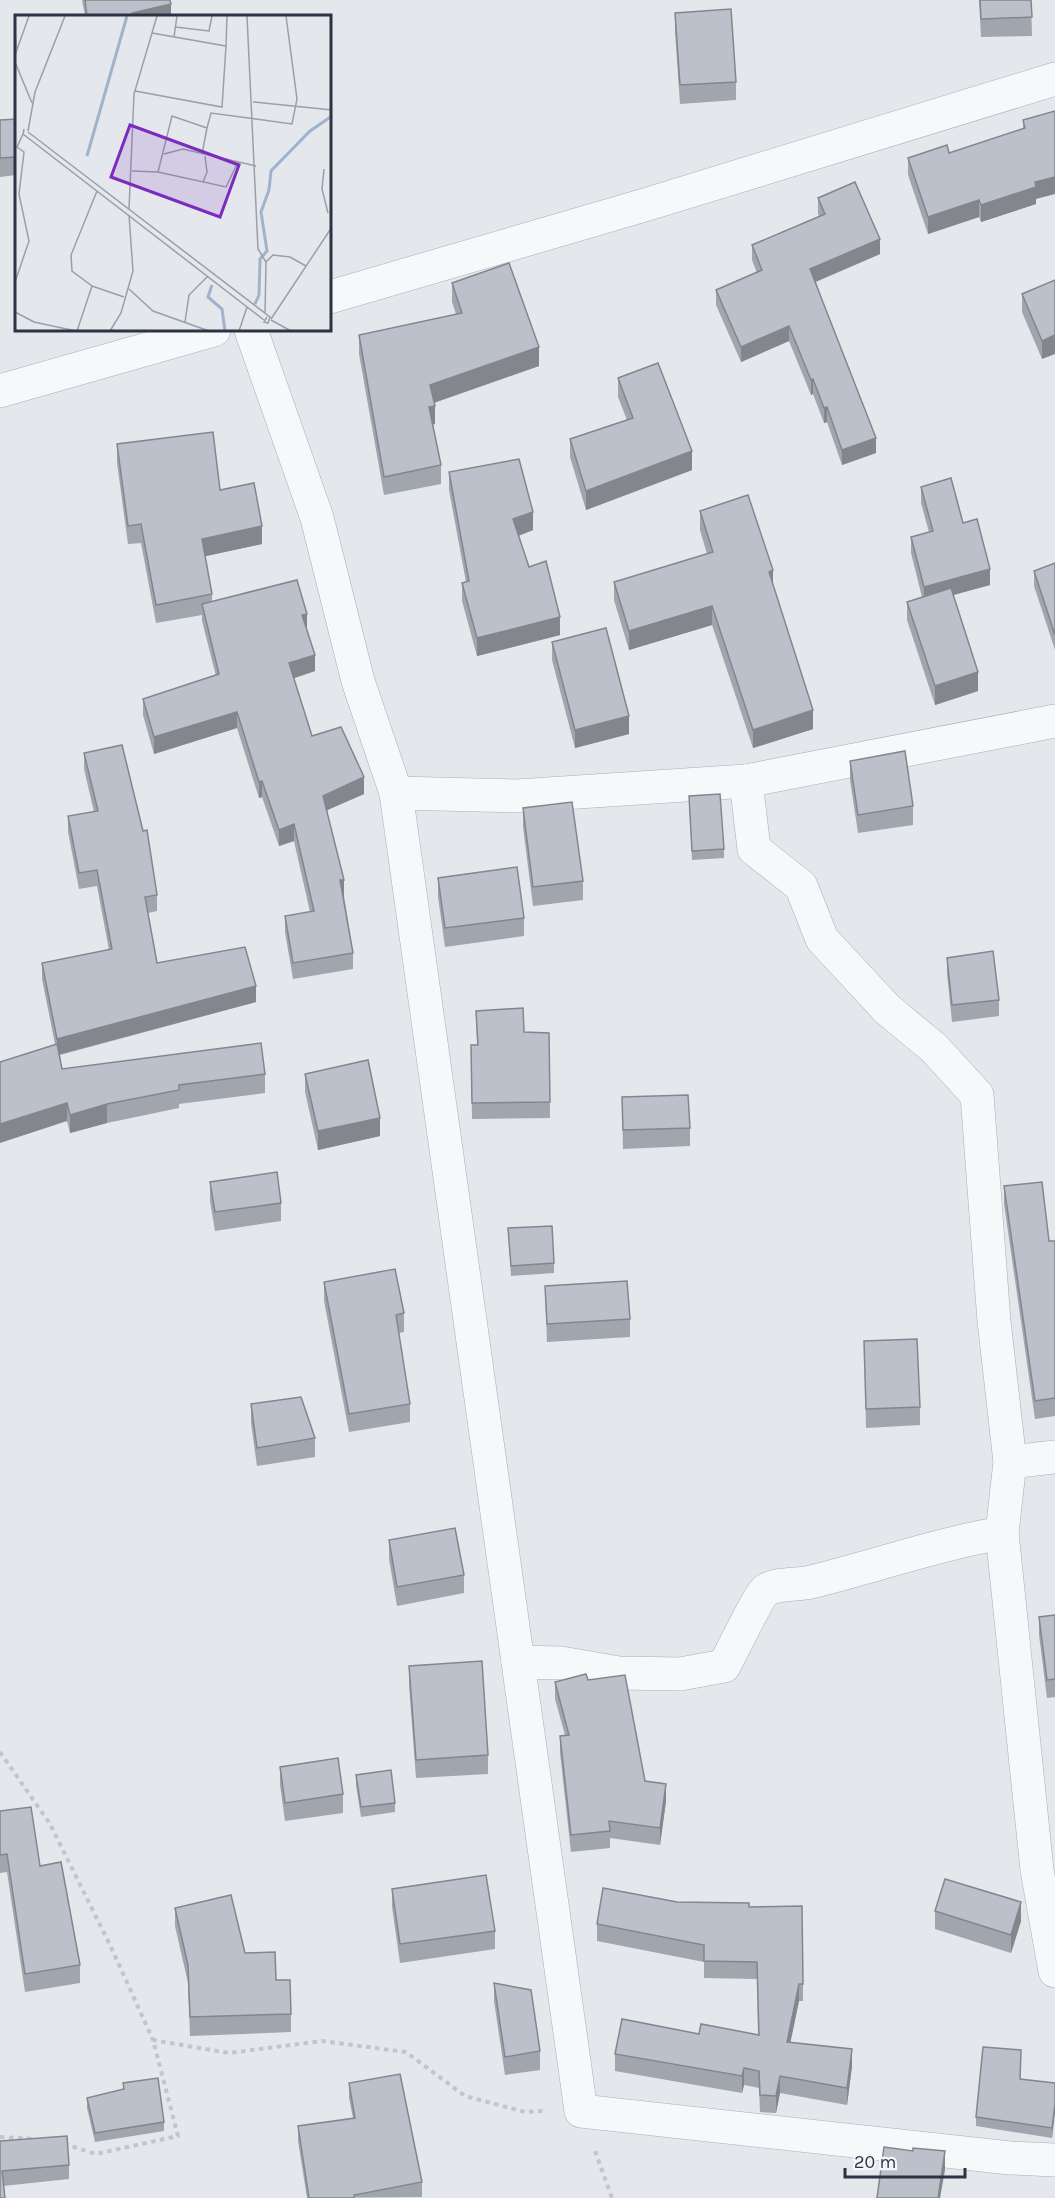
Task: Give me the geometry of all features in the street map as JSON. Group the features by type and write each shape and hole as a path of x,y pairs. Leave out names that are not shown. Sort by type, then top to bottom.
{"street":[{"path":"332,296 648,204 1055,79"},
{"path":"0,391 207,332"},
{"path":"252,332 317,518 358,681 396,793 581,2111 1010,2158 1055,2160"},
{"path":"396,793 518,796 747,781 1055,721"},
{"path":"747,781 754,849 801,886 822,939 887,1009 934,1048 977,1095 994,1320 1010,1462 1002,1533 1037,1870 1055,1971"},
{"path":"1010,1462 1055,1457"},
{"path":"518,1662 561,1663 619,1673 680,1674 724,1666 745,1630 757,1600 767,1589 808,1583 938,1547 1002,1533"}],"path":[{"path":"0,1752 50,1824 111,1947 153,2040 178,2136 96,2154 58,2143"},
{"path":"153,2040 229,2053 322,2041 406,2052 465,2096 525,2112 581,2111 612,2198"},
{"path":"0,2137 38,2139"}],"building":[{"path":"85,0 170,0 171,4 132,13 133,15 87,15"},
{"path":"980,0 1031,0 1032,17 981,19"},
{"path":"731,9 736,82 680,85 675,13"},
{"path":"1055,111 1055,177 1035,182 1036,187 981,205 979,200 928,217 908,158 947,145 949,153 1025,128 1023,120"},
{"path":"15,119 15,157 0,158 0,120"},
{"path":"855,182 880,239 810,269 876,438 842,450 827,407 824,408 789,326 741,347 716,290 762,270 752,245 825,214 818,198"},
{"path":"509,263 539,347 430,385 435,406 429,407 441,465 384,477 359,335 462,313 452,283"},
{"path":"1055,280 1055,335 1042,341 1022,294"},
{"path":"658,363 692,451 586,491 570,439 633,418 618,378"},
{"path":"213,432 220,490 254,483 262,526 202,539 212,594 156,605 141,524 128,526 117,444"},
{"path":"519,459 533,512 513,519 529,567 546,561 560,617 477,638 462,583 469,581 449,472"},
{"path":"951,478 963,523 977,519 990,569 924,587 911,537 933,531 921,487"},
{"path":"748,495 773,570 769,572 813,710 753,730 712,606 629,631 614,582 713,552 700,511"},
{"path":"1055,563 1055,635 1034,571"},
{"path":"297,580 307,614 302,615 315,655 289,663 312,736 341,727 364,777 323,796 344,880 340,880 353,953 293,963 285,916 314,911 294,824 279,830 262,781 259,782 237,712 154,737 143,699 219,674 202,604"},
{"path":"951,588 978,672 935,686 907,602"},
{"path":"606,628 629,716 575,730 552,642"},
{"path":"122,745 143,831 147,830 157,895 145,897 157,963 245,947 256,986 57,1039 42,963 112,949 97,870 79,873 68,816 98,811 84,753"},
{"path":"905,751 913,806 858,815 850,761"},
{"path":"720,794 724,849 692,851 689,796"},
{"path":"572,802 583,881 533,887 523,808"},
{"path":"517,867 524,918 445,928 438,878"},
{"path":"993,951 999,1000 952,1005 947,958"},
{"path":"523,1008 524,1032 549,1033 550,1102 472,1103 471,1045 478,1045 476,1011"},
{"path":"261,1043 265,1074 179,1085 179,1090 107,1104 70,1115 67,1103 0,1124 0,1062 57,1044 62,1069"},
{"path":"368,1060 380,1118 318,1131 305,1074"},
{"path":"688,1095 690,1128 623,1130 622,1097"},
{"path":"277,1172 281,1203 215,1212 210,1182"},
{"path":"1042,1182 1049,1241 1055,1241 1055,1398 1035,1401 1004,1186"},
{"path":"552,1226 554,1263 511,1266 508,1228"},
{"path":"395,1269 404,1313 396,1315 410,1404 349,1414 324,1282"},
{"path":"627,1281 630,1319 547,1324 545,1286"},
{"path":"917,1339 920,1407 866,1409 864,1341"},
{"path":"301,1397 315,1438 257,1448 251,1404"},
{"path":"455,1528 464,1575 397,1587 389,1540"},
{"path":"1055,1615 1055,1679 1047,1680 1039,1617"},
{"path":"482,1661 488,1755 416,1760 409,1666"},
{"path":"586,1674 588,1680 625,1675 645,1781 666,1784 660,1828 609,1821 610,1831 571,1835 560,1736 569,1735 555,1682"},
{"path":"338,1758 343,1794 285,1803 280,1767"},
{"path":"391,1770 395,1803 361,1807 356,1775"},
{"path":"31,1807 40,1866 61,1862 80,1965 25,1974 7,1854 0,1855 0,1811"},
{"path":"486,1875 495,1931 400,1944 392,1889"},
{"path":"945,1879 1021,1902 1011,1935 935,1911"},
{"path":"603,1888 677,1902 749,1903 749,1907 802,1906 803,1984 799,1984 787,2042 852,2049 847,2088 780,2076 776,2096 760,2095 759,2071 744,2068 742,2076 615,2054 622,2019 699,2034 701,2024 759,2035 757,1962 704,1961 704,1945 597,1924"},
{"path":"231,1895 245,1953 275,1952 276,1980 290,1980 291,2014 190,2017 188,1965 175,1908"},
{"path":"494,1983 531,1990 540,2051 505,2057"},
{"path":"983,2047 1021,2050 1020,2079 1055,2083 1052,2128 976,2117"},
{"path":"400,2074 422,2182 354,2195 354,2198 309,2198 298,2126 355,2118 349,2083"},
{"path":"158,2078 164,2122 95,2133 87,2098 124,2089 123,2083"},
{"path":"67,2136 69,2165 2,2171 5,2198 0,2198 0,2141"},
{"path":"884,2147 913,2151 913,2148 945,2151 938,2198 877,2198"}]}
